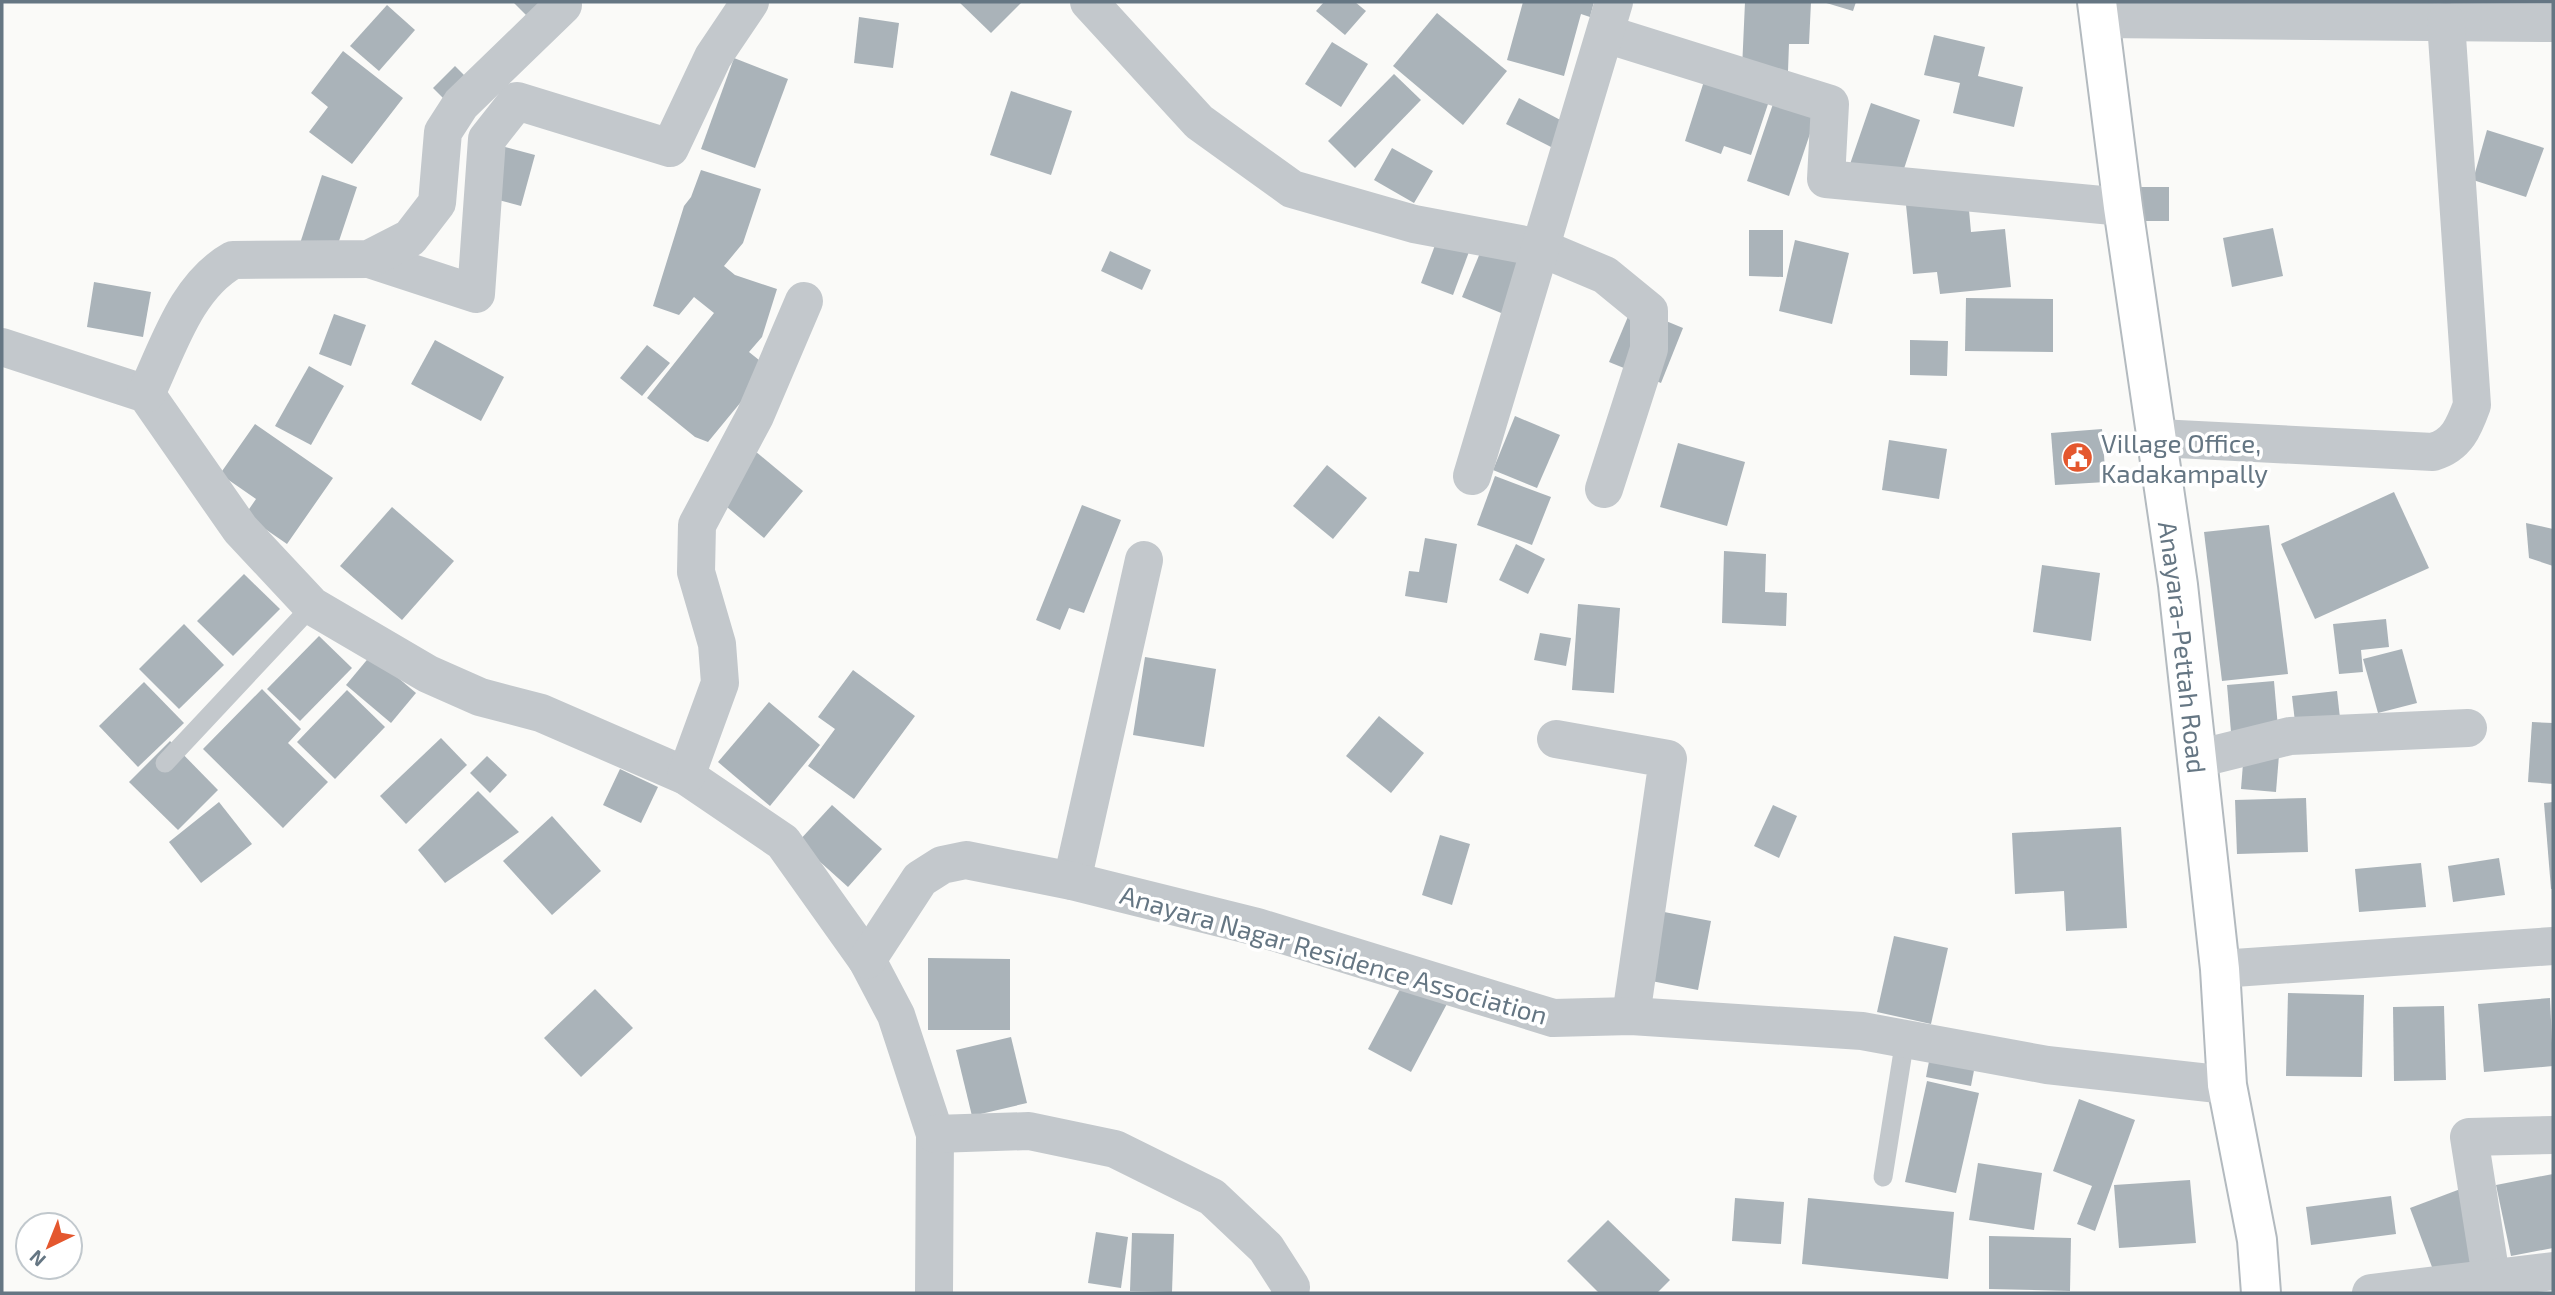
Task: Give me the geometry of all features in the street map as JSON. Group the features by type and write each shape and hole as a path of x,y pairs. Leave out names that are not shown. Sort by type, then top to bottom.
{"main road":[{"name":"Anayara-Pettah Road","path":"2099,10 2123,207 2158,438 2197,758 2220,970 2227,1085 2257,1240 2261,1293"}],"street":[{"path":"146,394 198,288 218,268 233,260 369,259 477,294 487,139 517,101 670,148 713,57 750,2"},
{"path":"1088,2 1199,122 1292,189 1414,224 1541,248 1605,275 1649,311 1649,349 1604,489"},
{"path":"369,259 410,238 428,218 437,203 443,132 461,104 563,5"},
{"path":"2099,10 2446,22 2514,12 2553,23"},
{"path":"1472,475 1610,18 1830,104 1826,179 2123,207"},
{"path":"2158,438 2433,452 2448,447 2463,430 2472,405 2446,22"},
{"path":"686,776 720,683 718,644 695,572 697,525 755,416 804,301"},
{"path":"2,347 146,394 240,529 312,606 428,674 480,697 541,713 686,776 783,842 867,960 896,1016 935,1134 934,1293"},
{"path":"1072,881 1144,560"},
{"path":"2197,758 2290,736 2468,728"},
{"path":"1556,739 1668,760 1630,1016"},
{"name":"Anayara Nagar Residence Association","path":"867,960 920,879 942,865 966,860 1072,881 1257,927 1553,1018 1630,1016 1861,1031 2047,1065 2227,1085"},
{"path":"2220,970 2553,946"},
{"path":"935,1134 1029,1132 1115,1149 1212,1197 1266,1248 1291,1287 1290,1293"},
{"path":"2491,1277 2469,1137 2553,1135"},
{"path":"2371,1293 2553,1271"}],"lane":[{"path":"165,763 312,606"},
{"path":"1883,1177 1905,1039"}],"building":[{"path":"513,2 562,2 537,26"},
{"path":"959,2 1022,2 991,33"},
{"path":"1324,2 1355,2 1366,11 1345,35 1316,11"},
{"path":"1523,2 1594,2 1590,17 1581,14 1564,76 1507,60"},
{"path":"1745,2 1811,2 1809,44 1789,44 1788,71 1742,69"},
{"path":"1823,2 1856,2 1853,11"},
{"path":"387,5 415,30 379,71 350,46"},
{"path":"1437,13 1507,71 1463,125 1393,66"},
{"path":"859,17 899,23 893,68 854,63"},
{"path":"1934,35 1985,47 1978,76 2023,87 2014,127 1953,113 1960,83 1924,75"},
{"path":"1332,42 1368,64 1341,107 1305,84"},
{"path":"343,51 403,98 352,164 309,132 328,107 311,93"},
{"path":"734,58 788,79 755,168 701,149"},
{"path":"455,66 470,81 448,103 433,88"},
{"path":"1394,74 1421,100 1355,168 1328,141"},
{"path":"1705,78 1769,101 1751,155 1724,146 1721,154 1685,141"},
{"path":"1011,91 1072,111 1051,175 990,155"},
{"path":"1776,95 1818,110 1789,196 1747,181"},
{"path":"1519,98 1566,123 1553,148 1506,124"},
{"path":"1871,103 1920,120 1898,187 1848,170"},
{"path":"2487,130 2544,148 2526,197 2473,180"},
{"path":"505,147 535,155 521,206 491,198"},
{"path":"1392,148 1433,171 1414,203 1374,180"},
{"path":"701,170 761,189 743,243 724,266 735,275 777,289 762,337 749,352 769,368 708,442 695,437 647,398 714,313 694,297 679,315 653,306 684,206 691,197"},
{"path":"322,175 357,187 330,268 296,256"},
{"path":"2135,187 2169,187 2169,221 2135,221"},
{"path":"1968,199 1971,232 2005,229 2011,287 1940,294 1937,272 1913,274 1906,205"},
{"path":"2273,228 2283,276 2232,287 2223,238"},
{"path":"1441,229 1473,241 1453,295 1421,283"},
{"path":"1749,230 1783,230 1783,277 1749,276"},
{"path":"1795,240 1849,253 1832,324 1779,311"},
{"path":"1482,248 1527,266 1506,315 1462,297"},
{"path":"1110,251 1151,270 1142,290 1101,271"},
{"path":"94,282 151,292 143,337 87,327"},
{"path":"1966,298 2053,299 2053,352 1965,351"},
{"path":"1632,307 1683,328 1661,383 1609,362"},
{"path":"334,314 366,325 351,366 319,354"},
{"path":"435,340 504,377 481,421 411,384"},
{"path":"1910,340 1948,341 1947,376 1910,375"},
{"path":"647,345 670,363 642,396 620,378"},
{"path":"309,366 344,386 311,445 275,426"},
{"path":"1515,416 1560,435 1537,488 1493,470"},
{"path":"255,424 333,478 287,544 245,515 256,499 220,474"},
{"name":"Village Office, Kadakampally","path":"2102,429 2106,482 2055,485 2051,433"},
{"path":"1889,440 1947,449 1939,499 1882,490"},
{"path":"1678,443 1745,462 1727,526 1660,507"},
{"path":"755,451 803,491 764,538 715,497"},
{"path":"1327,465 1367,498 1333,539 1293,506"},
{"path":"1495,476 1551,497 1532,545 1477,525"},
{"path":"2394,492 2429,568 2315,619 2281,544"},
{"path":"1082,505 1121,520 1084,613 1069,608 1060,630 1036,620"},
{"path":"392,507 454,561 402,620 340,566"},
{"path":"2526,523 2553,529 2553,566 2529,558"},
{"path":"2269,525 2288,674 2222,681 2204,532"},
{"path":"1425,538 1457,544 1447,603 1405,596 1409,571 1419,572"},
{"path":"1516,544 1545,559 1528,594 1499,580"},
{"path":"1724,551 1766,554 1765,592 1787,593 1786,626 1722,623"},
{"path":"2042,565 2100,573 2091,641 2033,632"},
{"path":"244,574 280,609 233,656 197,621"},
{"path":"1578,604 1620,608 1614,693 1572,690"},
{"path":"2386,619 2389,647 2361,650 2363,672 2339,674 2333,624"},
{"path":"184,624 224,665 179,709 139,669"},
{"path":"1540,633 1571,638 1566,666 1534,660"},
{"path":"319,636 352,668 300,721 267,689"},
{"path":"2402,649 2417,703 2378,713 2363,659"},
{"path":"371,655 416,693 391,723 346,685"},
{"path":"1145,657 1216,669 1204,747 1133,735"},
{"path":"853,670 915,716 854,799 808,766 835,729 818,717"},
{"path":"2274,681 2278,728 2231,732 2227,685"},
{"path":"144,682 184,723 138,767 99,726"},
{"path":"262,689 301,729 288,743 328,782 283,828 203,749"},
{"path":"347,690 385,727 335,779 297,742"},
{"path":"2337,691 2340,718 2295,722 2292,696"},
{"path":"769,702 820,745 770,806 718,762"},
{"path":"1379,716 1424,753 1391,793 1346,756"},
{"path":"2532,722 2553,723 2553,784 2528,782"},
{"path":"441,738 467,765 406,824 380,796"},
{"path":"170,741 218,790 178,830 129,782"},
{"path":"2244,751 2279,755 2276,792 2241,789"},
{"path":"487,756 507,775 490,793 470,773"},
{"path":"620,769 658,787 641,823 603,805"},
{"path":"478,791 519,832 445,883 418,850"},
{"path":"2306,798 2308,852 2237,854 2235,800"},
{"path":"219,802 252,844 201,883 169,842"},
{"path":"2553,802 2553,889 2551,889 2544,803"},
{"path":"832,805 882,849 848,887 798,842"},
{"path":"1773,805 1797,816 1779,858 1754,846"},
{"path":"552,816 601,871 552,915 503,861"},
{"path":"2121,827 2127,928 2066,931 2064,891 2015,894 2012,833"},
{"path":"1440,835 1470,844 1452,905 1422,895"},
{"path":"2499,858 2505,895 2453,902 2448,866"},
{"path":"2421,863 2426,907 2359,912 2355,869"},
{"path":"1659,911 1711,921 1698,990 1646,980"},
{"path":"1894,936 1948,948 1931,1024 1877,1012"},
{"path":"928,958 1010,959 1010,1030 928,1030"},
{"path":"1407,976 1450,998 1411,1072 1368,1049"},
{"path":"595,989 633,1028 581,1077 544,1038"},
{"path":"2288,993 2364,995 2362,1077 2286,1076"},
{"path":"2550,998 2553,1066 2484,1072 2478,1004"},
{"path":"2444,1006 2446,1080 2394,1081 2393,1007"},
{"path":"1011,1037 1027,1103 972,1116 956,1050"},
{"path":"1930,1056 1975,1065 1971,1086 1926,1077"},
{"path":"1927,1081 1979,1093 1956,1193 1905,1182"},
{"path":"2079,1099 2135,1120 2095,1231 2077,1224 2092,1186 2053,1171"},
{"path":"1978,1163 2042,1173 2034,1230 1969,1220"},
{"path":"2553,1174 2553,1248 2511,1256 2496,1185"},
{"path":"2190,1180 2196,1243 2119,1248 2114,1185"},
{"path":"2479,1182 2504,1250 2435,1275 2410,1208"},
{"path":"2391,1196 2396,1234 2311,1245 2306,1207"},
{"path":"1735,1198 1784,1202 1781,1244 1732,1241"},
{"path":"1808,1198 1954,1212 1948,1279 1802,1264"},
{"path":"1608,1220 1670,1280 1657,1293 1599,1293 1567,1261"},
{"path":"1096,1232 1128,1237 1121,1288 1088,1283"},
{"path":"1132,1233 1174,1234 1172,1292 1130,1291"},
{"path":"1989,1236 2071,1238 2070,1291 1989,1289"}],"place":[{"name":"Village Office, Kadakampally","path":"2078,457"}]}
